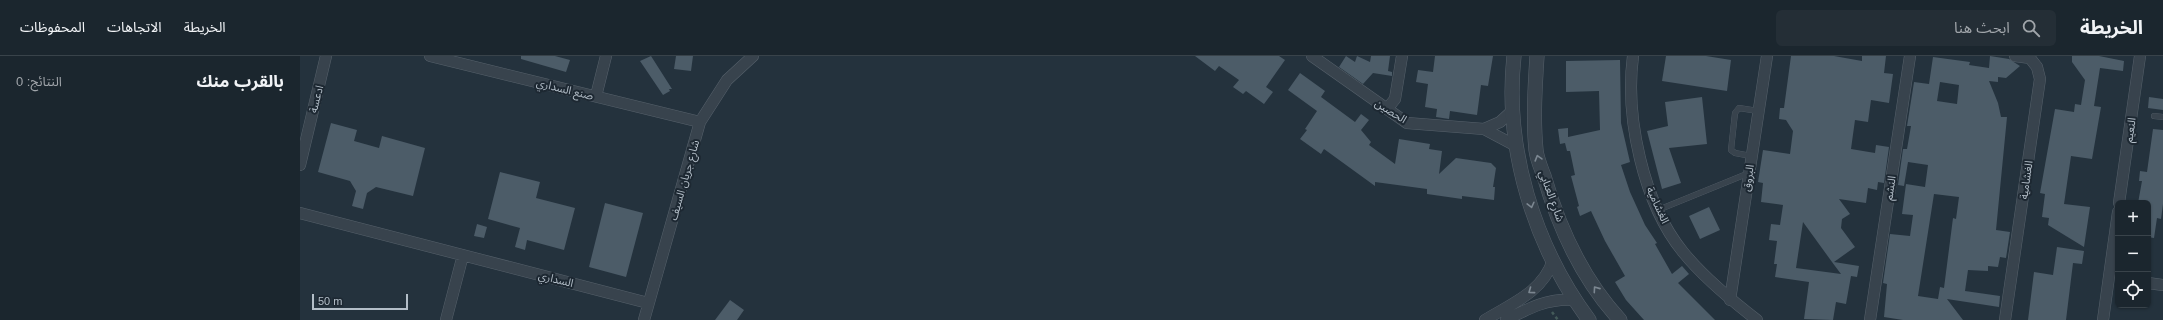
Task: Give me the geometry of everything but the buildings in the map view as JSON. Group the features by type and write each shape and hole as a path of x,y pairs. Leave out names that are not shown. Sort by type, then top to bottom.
{"street":[{"name":"ادعسة","path":"300,165 326,56"},
{"name":"صنع السداري","path":"430,56 700,122"},
{"path":"596,96 606,56"},
{"name":"شارع جريان السيف","path":"644,320 700,122 727,80 753,56"},
{"name":"الحصين","path":"1312,56 1407,123 1484,129 1516,146"},
{"path":"1387,109 1395,99 1402,56"},
{"name":"شارع العنابي","path":"1514,56 1512,111 1516,146 1534,220 1574,300 1589,320"},
{"name":"شارع العنابي","path":"1537,56 1534,104 1536,152 1550,197 1576,257 1595,289 1620,320"},
{"name":"الغشامية","path":"1633,56 1630,76 1638,146 1646,180 1658,210 1683,252 1730,300 1757,320"},
{"name":"البروق","path":"1730,300 1748,173 1767,56"},
{"name":"النشم","path":"1870,320 1910,56"},
{"name":"الغشامية","path":"2005,320 2040,79 2037,67 2030,58 2015,56"},
{"name":"النعيم","path":"2119,200 2140,56"},
{"path":"1484,129 1500,122 1512,111"},
{"name":"السداري","path":"300,213 648,303"},
{"path":"2102,320 2113,278 2116,236"},
{"path":"446,320 463,255"},
{"path":"1485,320 1534,289 1544,280 1553,260"},
{"path":"2151,283 2163,285"},
{"path":"1506,320 1533,306 1554,300 1574,300"}],"lane":[{"path":"1751,156 1735,154 1731,150 1735,113 1739,108 1758,111"},
{"path":"2154,116 2163,117"},
{"path":"1658,210 1748,173"}]}
